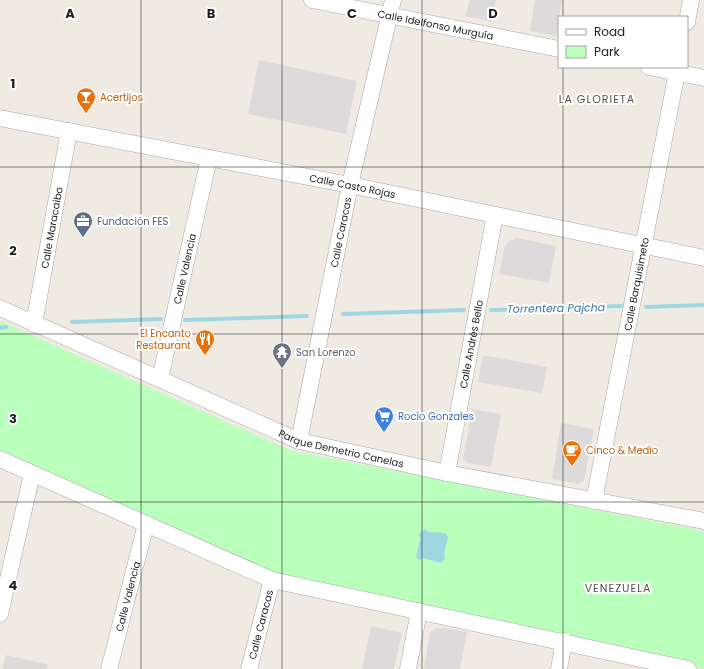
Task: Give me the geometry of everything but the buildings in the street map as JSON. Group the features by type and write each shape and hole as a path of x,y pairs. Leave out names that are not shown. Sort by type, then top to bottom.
{"street":[{"name":"Calle Idelfonso Murguía","path":"312,0 391,7 558,49"},
{"path":"688,16 691,0"},
{"name":"Calle Caracas","path":"299,441 350,185 391,7"},
{"path":"659,68 678,70 704,78"},
{"name":"Calle Barquisimeto","path":"594,501 678,70"},
{"name":"Calle Casto Rojas","path":"0,118 350,185 704,258"},
{"name":"Calle Maracaibo","path":"34,324 69,131"},
{"name":"Calle Valencia","path":"160,379 209,158"},
{"name":"Calle Andrés Bello","path":"447,473 495,215"},
{"name":"Parque Demetrio Canelas","path":"0,308 299,441 447,473 704,521"},
{"path":"0,459 272,580 688,669"},
{"path":"0,614 32,474"},
{"name":"Calle Valencia","path":"109,669 146,524"},
{"name":"Calle Caracas","path":"249,669 272,580"},
{"path":"408,669 419,611"},
{"path":"559,669 564,642"}],"shaded area":[{"path":"470,0 496,0 492,22 465,16"},
{"path":"535,0 562,0 559,16 558,16 556,36 530,31"},
{"path":"259,60 357,81 346,134 248,114"},
{"path":"517,238 556,246 549,283 499,274 505,246 510,241"},
{"path":"483,355 547,367 542,393 478,382"},
{"path":"472,409 501,414 491,467 468,463 463,459"},
{"path":"561,423 594,429 584,481 578,484 552,479"},
{"path":"371,626 402,633 394,669 362,669"},
{"path":"443,628 467,632 460,669 424,669 430,632 435,629"},
{"path":"6,655 49,665 46,669 2,669"}],"green space":[{"path":"0,321 292,451 704,531 704,669 277,574 0,454"}],"water":[{"path":"425,529 429,532 445,533 448,537 444,554 445,559 441,563 424,558 419,560 416,557 420,539 419,534"}],"waterway":[{"name":"Torrentera Pajcha","path":"646,307 704,305"},
{"name":"Torrentera Pajcha","path":"491,310 621,306"},
{"name":"Torrentera Pajcha","path":"343,314 464,310"},
{"name":"Torrentera Pajcha","path":"185,320 307,316"},
{"name":"Torrentera Pajcha","path":"72,322 161,319"},
{"name":"Torrentera Pajcha","path":"0,328 6,327"}],"place":[{"name":"Acertijos","path":"86,114"},
{"name":"Fundación FES","path":"83,238"},
{"name":"El Encanto Restaurant","path":"205,356"},
{"name":"San Lorenzo","path":"282,369"},
{"name":"Rocío Gonzales","path":"384,433"},
{"name":"Cinco & Medio","path":"572,467"}],"district":[{"name":"LA GLORIETA","path":"597,99"},
{"name":"VENEZUELA","path":"618,588"}]}
